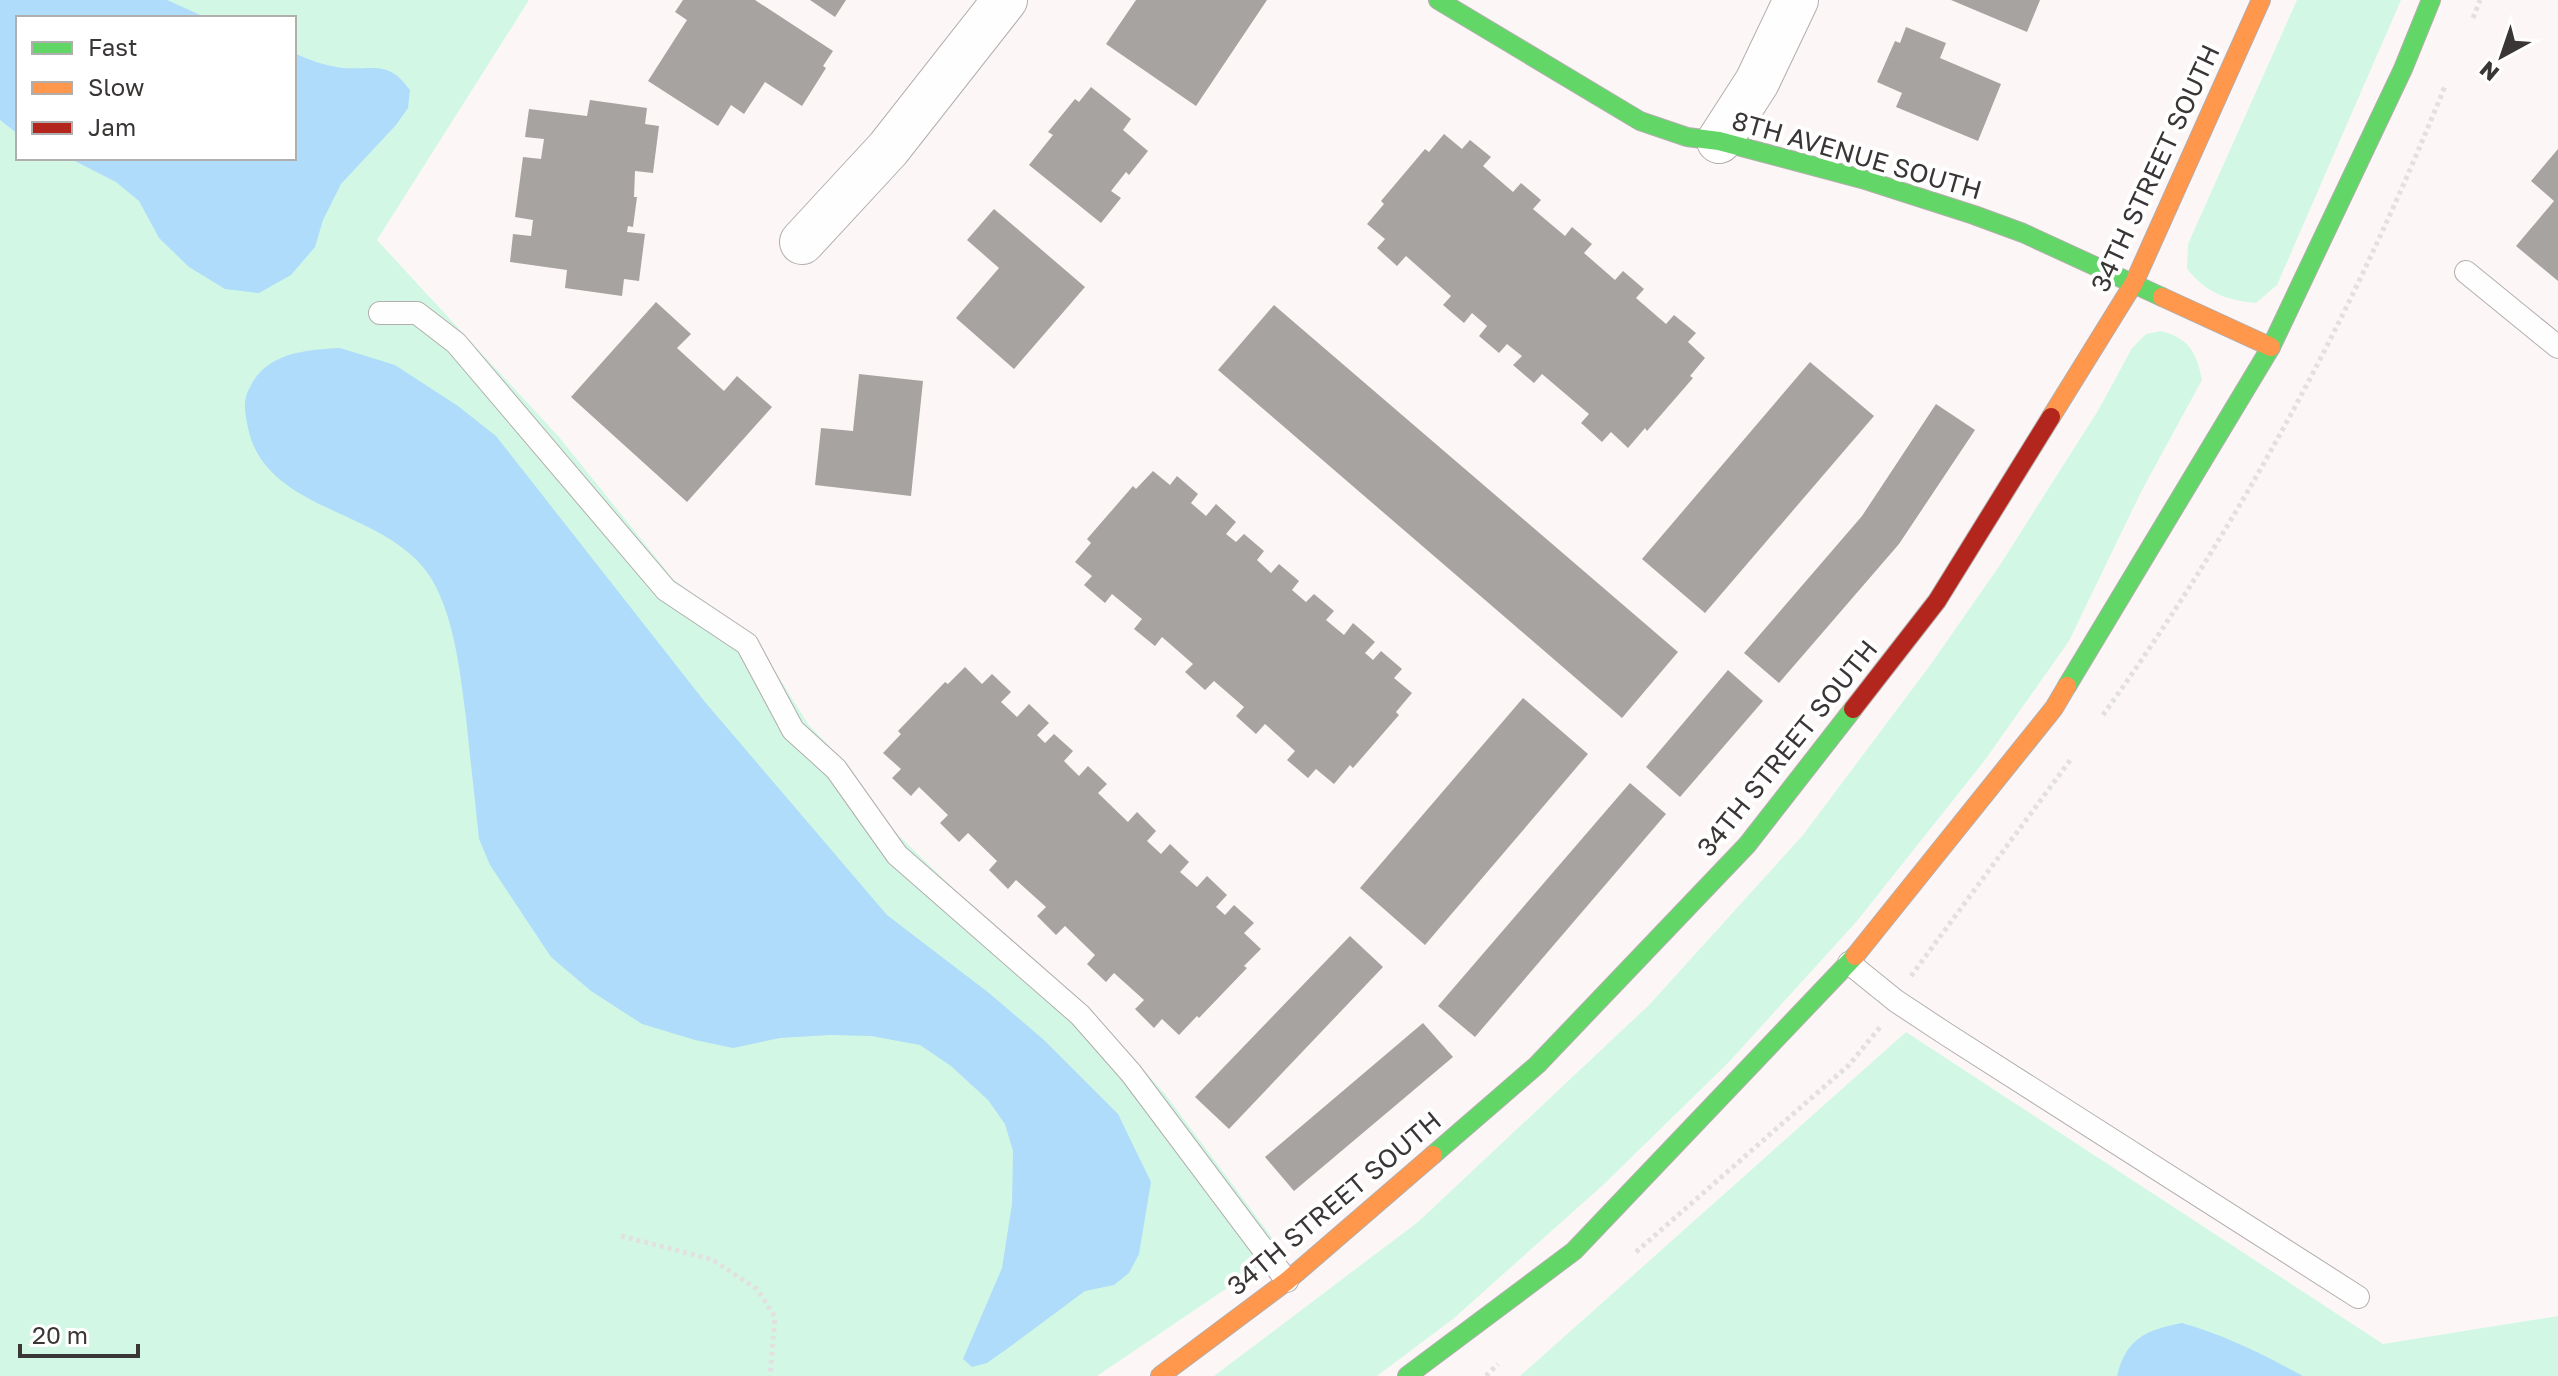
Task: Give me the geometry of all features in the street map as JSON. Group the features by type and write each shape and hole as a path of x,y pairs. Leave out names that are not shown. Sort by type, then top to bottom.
{"main road":[{"name":"8TH AVENUE SOUTH","path":"1438,0 1640,121 1687,137 1719,141 1862,179 1974,215 2023,233 2271,347"},
{"name":"34TH STREET SOUTH","path":"1160,1376 1287,1281 1537,1065 1747,845 1937,601 2134,283 2261,0"},
{"path":"1407,1376 1574,1251 1849,963 2054,708 2271,347 2403,69 2431,0"}],"street":[{"path":"802,242 888,149 1005,0"},
{"path":"1719,141 1757,82 1796,0"}],"lane":[{"path":"2466,272 2558,347"},
{"path":"380,313 417,313 456,343 666,590 747,644 793,730 836,769 897,855 1080,1015 1131,1073 1287,1281"},
{"path":"1849,963 1896,1001 1946,1034 2358,1297"}],"path":[{"path":"621,1236 711,1259 757,1289 775,1317 770,1376"}],"green space":[{"path":"0,0 529,0 377,240 559,437 674,580 753,636 808,724 837,754 897,834 981,915 1080,999 1165,1094 1282,1251 1097,1376 0,1376"},
{"path":"2297,0 2401,0 2277,285 2256,303 2235,300 2209,290 2187,269 2188,244"},
{"path":"2161,331 2185,342 2194,354 2202,380 2141,492 2069,641 1985,760 1857,921 1728,1063 1602,1186 1453,1319 1377,1376 1214,1376 1418,1222 1649,1005 1803,835 1931,664 2000,565 2099,409 2132,348 2146,334"},
{"path":"1906,1032 2383,1344 2558,1316 2558,1376 1520,1376"}],"water":[{"path":"0,0 167,0 203,16 16,16 16,132 0,120"},
{"path":"296,54 337,67 388,70 410,90 408,108 396,125 341,184 323,220 315,247 291,275 259,293 225,289 189,267 159,238 139,201 116,182 73,160 296,160"},
{"path":"340,348 395,365 458,406 496,436 705,702 887,915 989,993 1044,1040 1118,1114 1151,1182 1139,1254 1129,1273 1114,1285 1085,1291 987,1363 972,1367 963,1359 1002,1268 1012,1204 1013,1151 1005,1124 988,1100 951,1066 920,1045 871,1036 830,1035 780,1038 733,1048 642,1024 591,991 551,957 490,865 479,839 459,668 453,635 436,587 418,561 393,541 306,497 280,480 260,457 248,428 246,397 257,375 266,366 301,352"},
{"path":"2182,1323 2259,1353 2303,1376 2117,1376 2126,1353 2139,1338"}],"building":[{"path":"683,0 755,0 833,51 802,106 765,82 744,114 731,105 718,126 648,81 687,20 675,12"},
{"path":"810,0 846,0 835,17"},
{"path":"1136,0 1267,0 1196,106 1106,44"},
{"path":"1951,0 2040,0 2027,32"},
{"path":"1906,27 1946,43 1940,58 2001,84 1978,141 1896,107 1902,93 1877,82 1895,41 1900,43"},
{"path":"1091,87 1131,119 1123,130 1148,151 1111,191 1121,198 1101,223 1029,165 1053,135 1048,132 1075,99 1079,102"},
{"path":"590,100 647,108 645,124 659,126 653,173 635,171 634,197 637,197 633,227 628,226 627,232 645,234 639,281 624,279 622,296 565,288 567,270 510,262 513,234 531,236 533,220 515,217 523,157 541,159 544,139 525,137 529,109 587,116"},
{"path":"1444,134 1462,149 1470,140 1491,157 1483,166 1513,192 1521,183 1541,200 1533,209 1565,236 1572,227 1592,244 1584,253 1615,280 1623,271 1644,289 1636,298 1666,324 1674,315 1696,333 1688,342 1705,358 1690,376 1693,378 1628,448 1611,432 1602,442 1581,423 1589,414 1542,374 1534,383 1513,365 1522,356 1507,344 1499,353 1479,336 1487,326 1472,313 1464,323 1443,305 1451,296 1406,256 1397,266 1377,248 1385,239 1367,224 1384,204 1381,201 1425,149 1429,152"},
{"path":"2558,149 2558,281 2516,246 2554,201 2531,181"},
{"path":"994,209 1085,287 1014,369 956,318 999,268 967,240"},
{"path":"656,302 691,334 677,348 724,391 737,376 772,407 687,502 571,397"},
{"path":"1274,305 1678,652 1622,718 1218,370"},
{"path":"1810,362 1874,416 1705,613 1642,559"},
{"path":"859,374 923,381 911,496 815,485 821,428 853,431"},
{"path":"1936,404 1975,430 1899,544 1779,683 1744,653 1862,516"},
{"path":"1153,471 1170,485 1177,476 1198,494 1191,503 1206,516 1216,504 1236,522 1226,534 1236,542 1244,534 1264,551 1257,560 1271,573 1279,564 1299,581 1292,590 1306,602 1314,594 1334,611 1326,620 1344,635 1353,623 1375,642 1365,653 1373,660 1381,651 1402,669 1394,678 1412,693 1396,712 1399,715 1353,768 1350,765 1334,784 1316,769 1308,778 1287,760 1295,751 1265,724 1256,734 1236,716 1244,707 1214,681 1205,690 1185,672 1193,664 1162,637 1155,646 1134,629 1142,619 1112,594 1105,603 1084,585 1092,576 1075,562 1091,543 1087,539 1133,486 1136,489"},
{"path":"965,667 982,684 992,674 1011,692 1001,702 1017,717 1029,704 1049,723 1037,735 1045,743 1054,734 1073,751 1064,761 1079,776 1088,766 1107,784 1098,793 1128,822 1137,812 1156,831 1147,841 1161,854 1170,844 1189,862 1180,872 1197,887 1207,876 1227,895 1216,907 1225,915 1234,905 1254,923 1244,933 1261,949 1244,966 1247,968 1179,1035 1162,1019 1154,1028 1135,1009 1144,1000 1114,973 1106,982 1087,964 1095,955 1065,926 1056,935 1037,916 1046,907 1016,880 1008,889 989,870 997,861 968,833 959,842 940,823 948,815 919,787 911,796 892,778 901,769 883,753 901,734 898,731 945,682 948,684"},
{"path":"1728,670 1763,701 1680,797 1646,767"},
{"path":"1523,698 1588,754 1425,945 1360,888"},
{"path":"1630,783 1666,814 1475,1037 1438,1006"},
{"path":"1350,936 1383,967 1229,1129 1195,1097"},
{"path":"1423,1023 1453,1057 1294,1191 1265,1157"}],"traffic: fast":[{"path":"1438,0 1640,121 1687,137 1719,141 1862,179 1974,215 2023,233 2162,297"},
{"path":"2067,686 2271,347 2403,69 2431,0"},
{"path":"1433,1155 1537,1065 1747,845 1853,709"},
{"path":"1407,1376 1574,1251 1855,956"}],"traffic: slow":[{"path":"2051,417 2134,283 2261,0"},
{"path":"2162,297 2271,347"},
{"path":"1855,956 2054,708 2067,686"},
{"path":"1160,1376 1287,1281 1433,1155"}],"traffic: jam":[{"path":"1853,709 1937,601 2051,417"}]}
